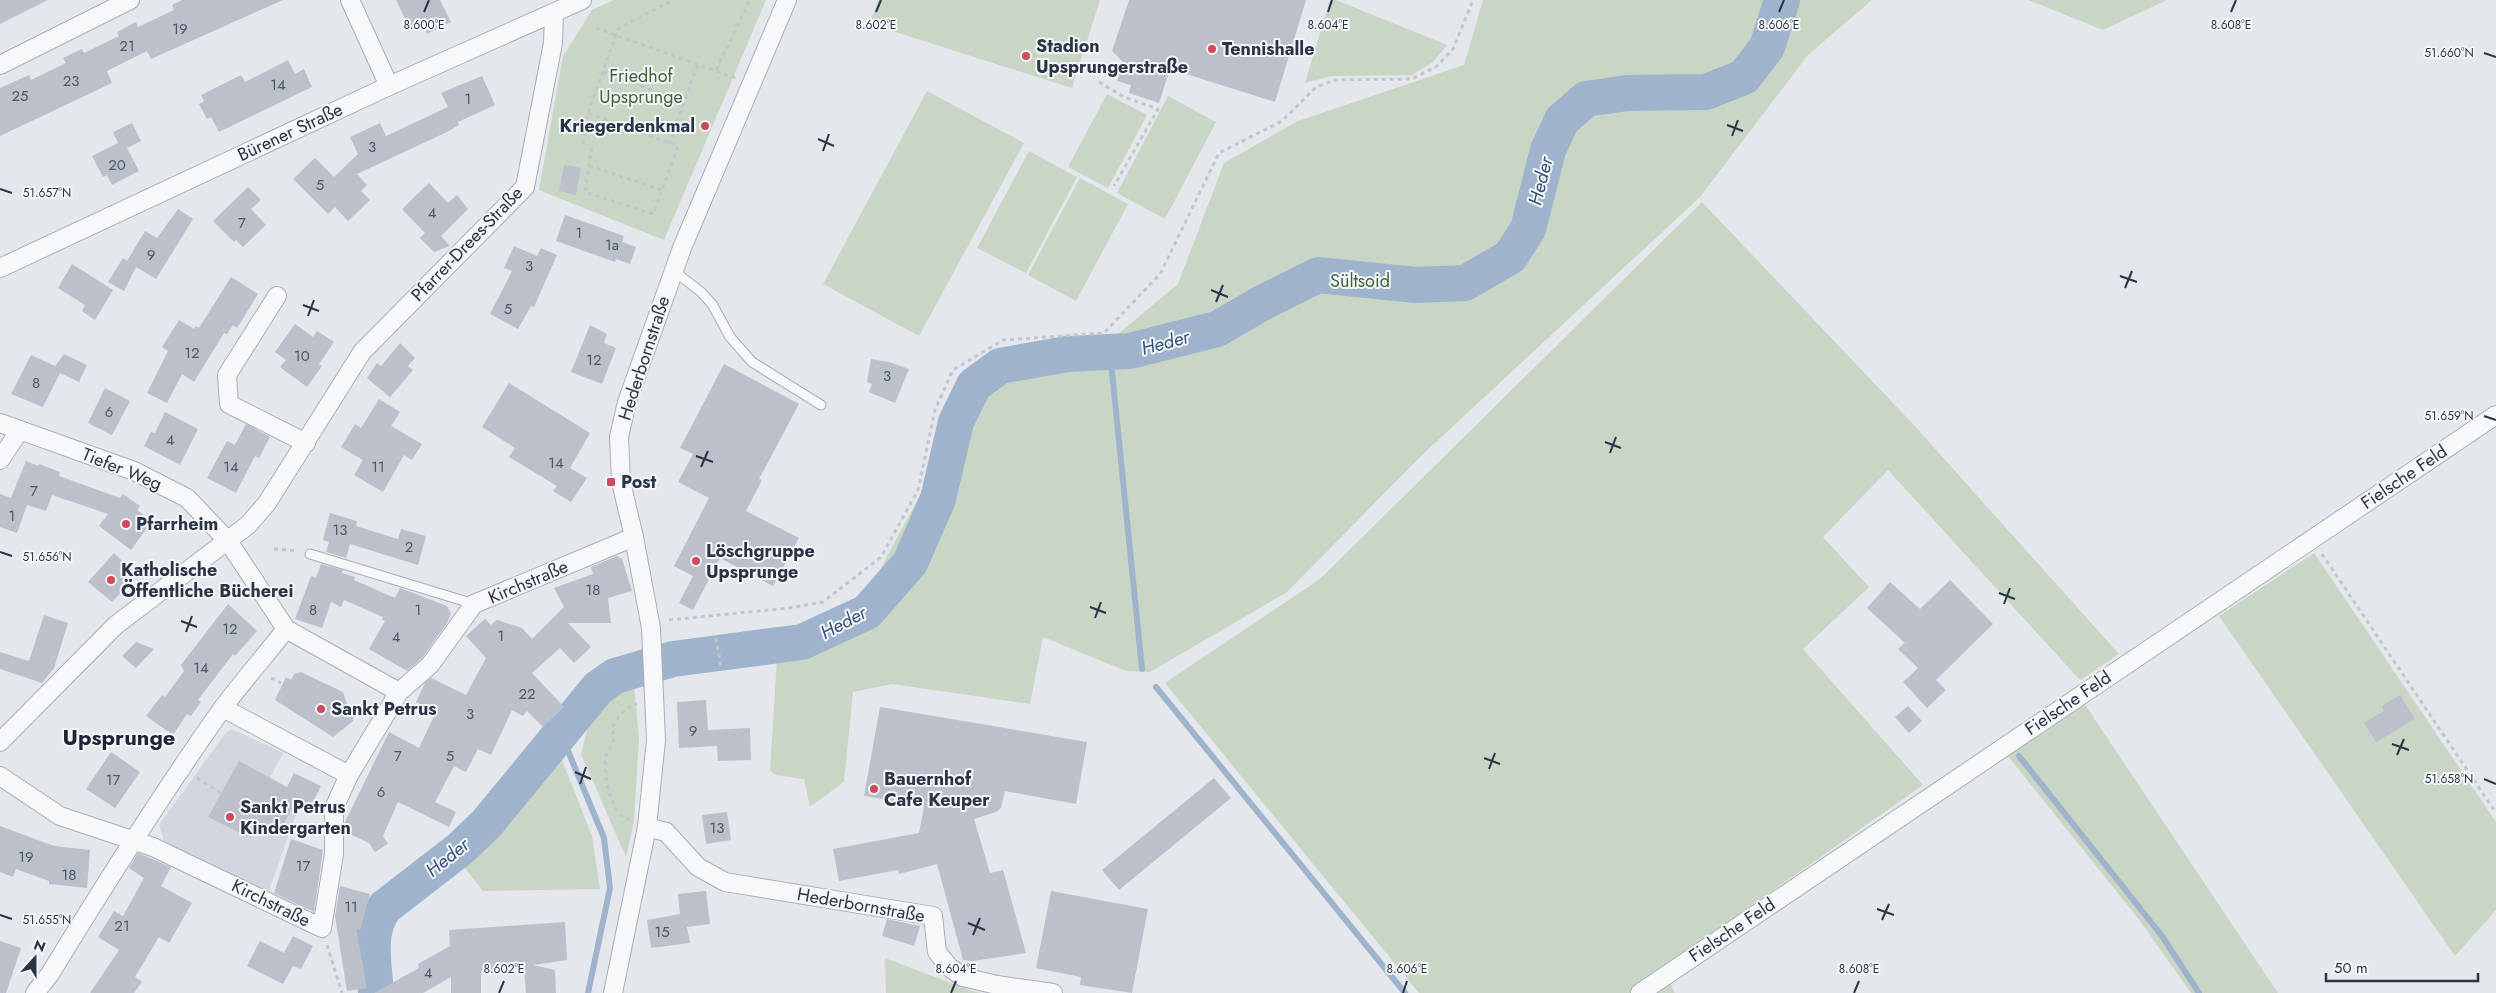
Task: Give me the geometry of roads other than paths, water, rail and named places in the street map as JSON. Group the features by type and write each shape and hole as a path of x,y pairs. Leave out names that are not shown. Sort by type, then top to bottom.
{"street":[{"path":"0,65 130,0"},
{"path":"350,0 390,86"},
{"name":"Bürener Straße","path":"0,268 390,86 582,0"},
{"name":"Hederbornstraße","path":"613,993 648,825 656,740 650,622 634,537 621,482 619,437 627,402 674,271 750,83 787,0"},
{"name":"Pfarrer-Drees-Straße","path":"0,742 116,625 248,525 267,503 362,352 525,186 553,43 554,13"},
{"path":"277,296 227,374 229,404 306,443"},
{"name":"Fielsche Feld","path":"1640,993 2496,415"},
{"name":"Tiefer Weg","path":"0,423 134,471 187,498 228,541"},
{"path":"0,460 20,430"},
{"name":"Kirchstraße","path":"0,776 60,816 153,847 322,928 334,854 334,808 350,775 399,692 430,664 474,604 634,537"},
{"path":"228,541 286,629 399,692"},
{"path":"35,993 50,974 132,841 223,708 286,629"},
{"path":"223,708 350,775"},
{"name":"Hederbornstraße","path":"648,825 666,832 698,867 724,882 933,916 937,952 949,967 963,977 997,985 1053,993"}],"lane":[{"path":"674,271 701,292 712,304 730,337 752,362 822,405"},
{"path":"310,554 474,604"}],"waterway":[{"name":"Heder","path":"376,993 373,937 375,927 385,907 460,849 487,823 598,688 615,676 673,659 802,642 867,612 910,563 938,499 956,422 974,385 1000,366 1067,354 1130,351 1217,329 1262,303 1318,275 1416,285 1465,283 1510,257 1528,229 1548,150 1562,120 1586,99 1627,93 1706,92 1744,77 1767,47 1782,0"},
{"path":"1110,352 1142,669"},
{"path":"1156,687 1405,993"},
{"name":"Heder","path":"561,734 604,838 610,888 588,993"},
{"path":"2019,756 2162,936 2199,993"}],"place":[{"name":"Tennishalle","path":"1212,49"},
{"name":"Stadion Upsprungerstraße","path":"1026,56"},
{"name":"Kriegerdenkmal","path":"705,126"},
{"name":"Post","path":"611,482"},
{"name":"Pfarrheim","path":"126,524"},
{"name":"Löschgruppe Upsprunge","path":"696,561"},
{"name":"Katholische Öffentliche Bücherei","path":"111,580"},
{"name":"Sankt Petrus","path":"321,709"},
{"name":"Bauernhof Cafe Keuper","path":"874,789"},
{"name":"Sankt Petrus Kindergarten","path":"230,817"}],"district":[{"name":"Upsprunge","path":"119,737"}],"park label":[{"name":"Friedhof Upsprunge","path":"641,86"},
{"name":"Sültsoid","path":"1360,281"}]}
